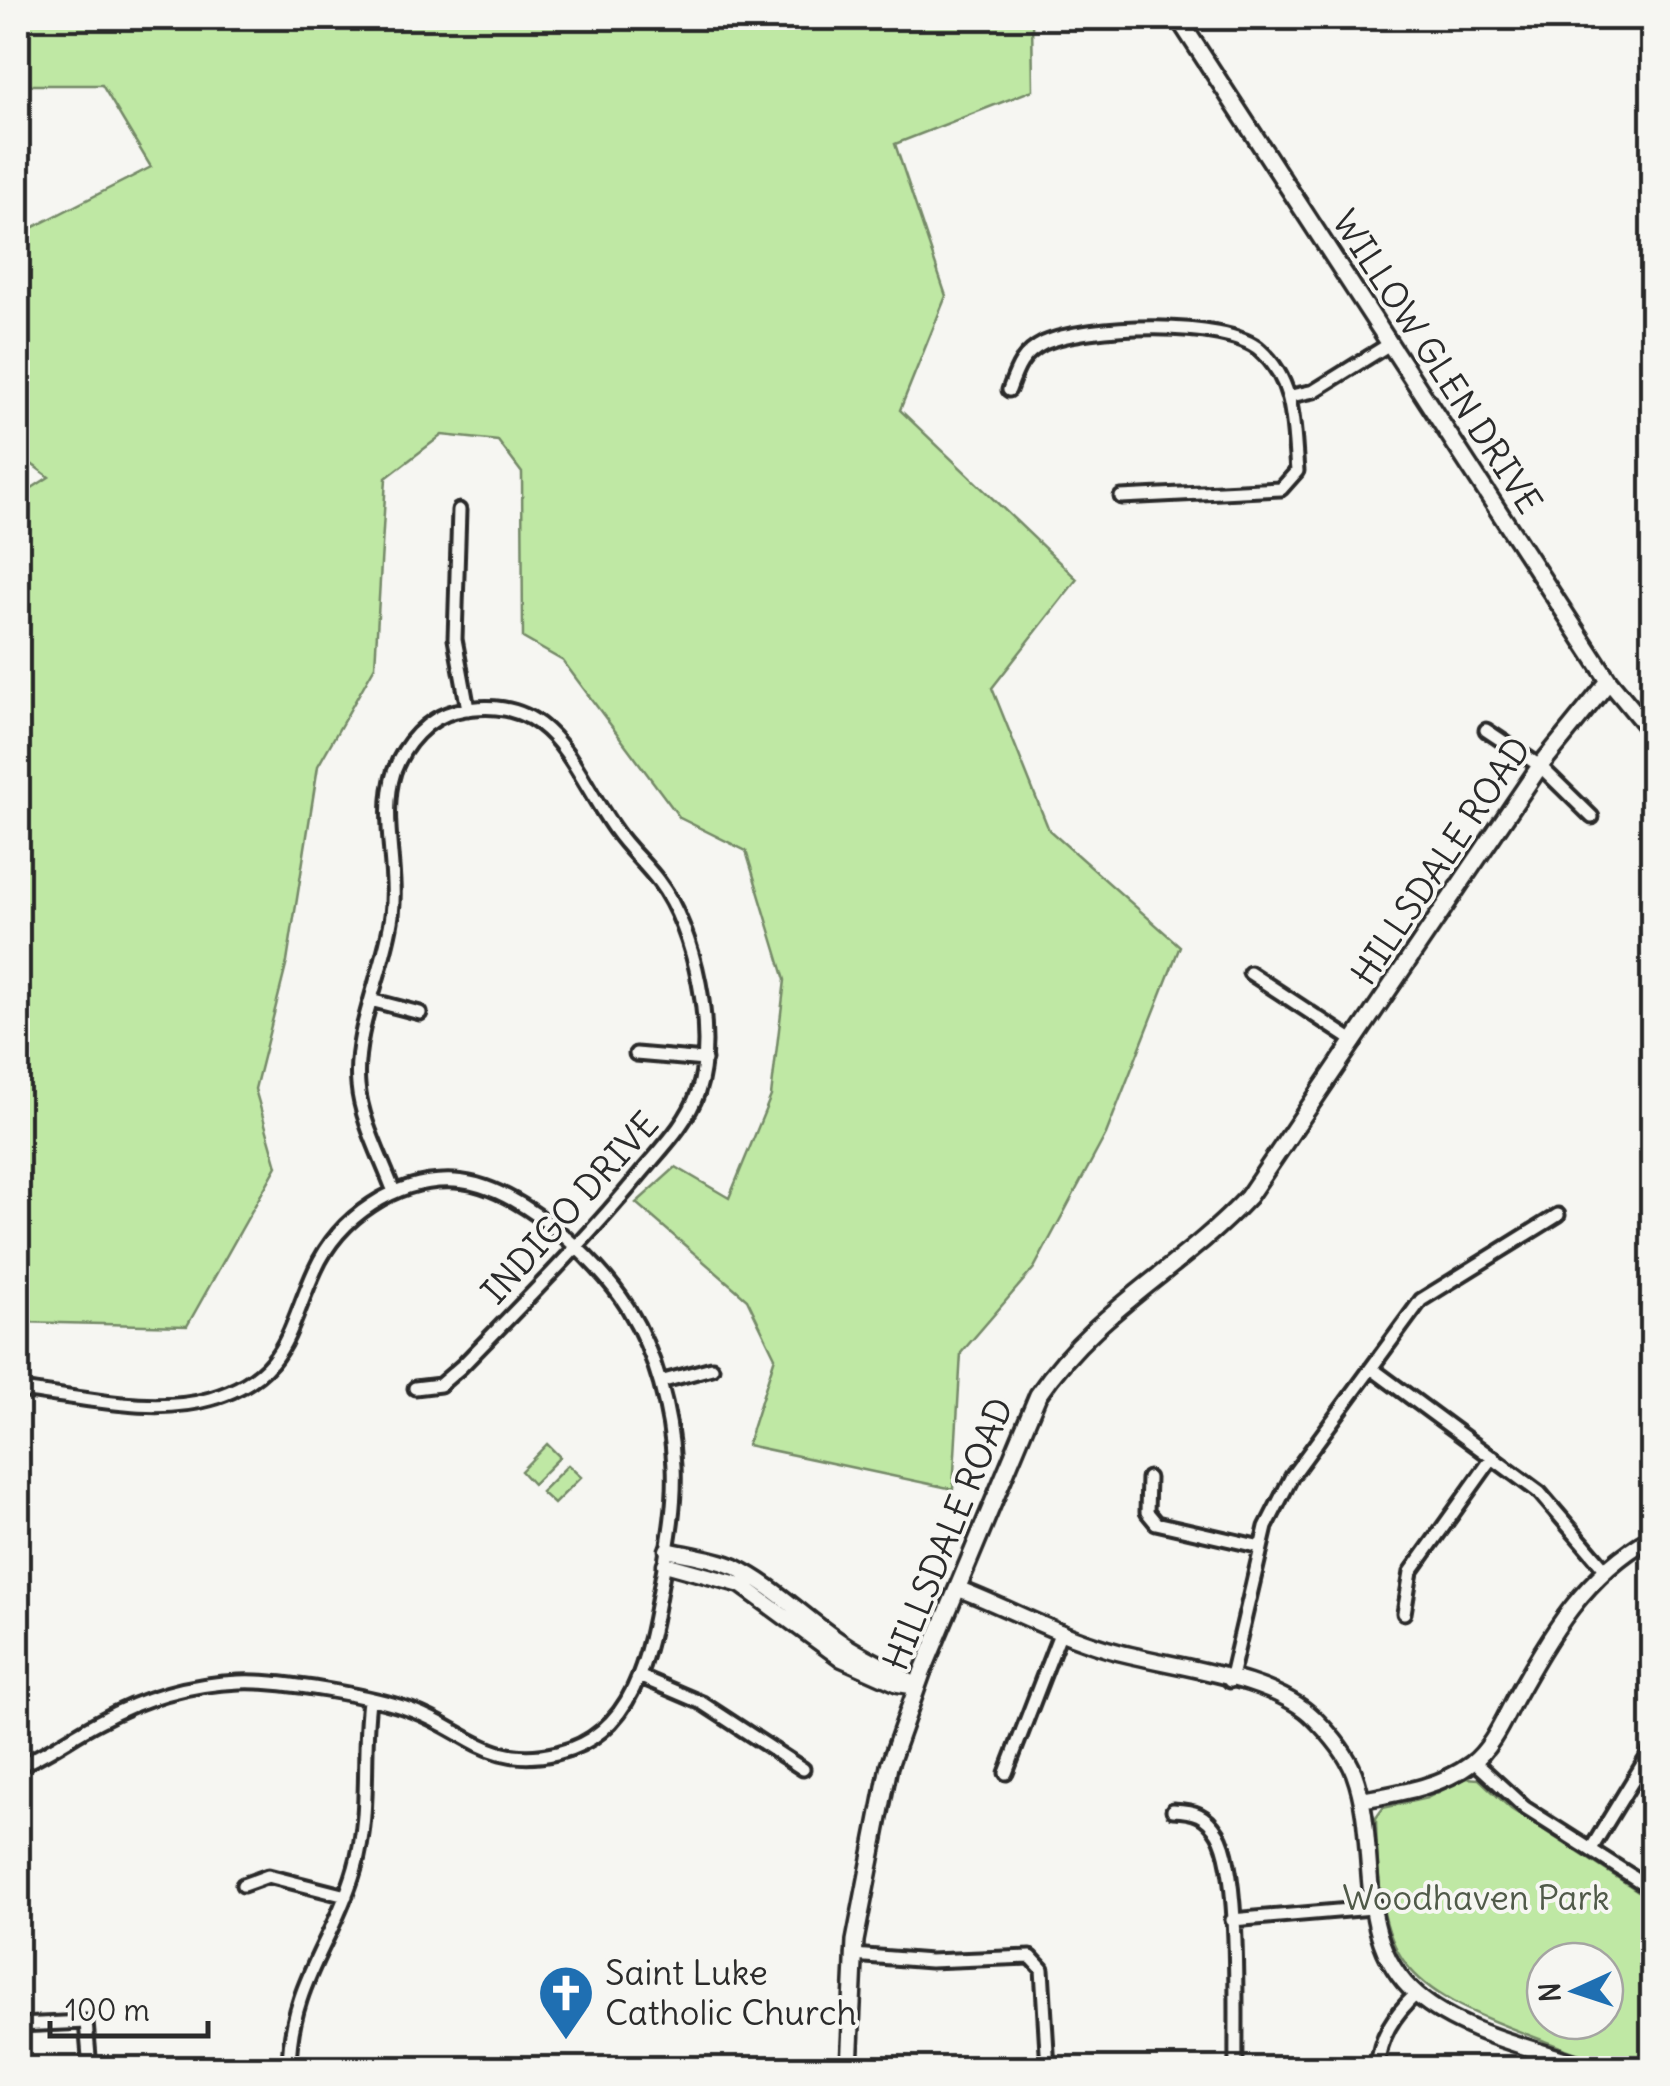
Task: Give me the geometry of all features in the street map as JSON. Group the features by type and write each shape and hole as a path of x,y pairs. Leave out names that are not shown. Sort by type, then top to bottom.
{"main road":[{"name":"WILLOW GLEN DRIVE","path":"1178,18 1609,681 1652,733"},
{"name":"HILLSDALE ROAD","path":"849,2068 853,1955 866,1866 888,1766 1022,1427 1060,1362 1100,1320 1228,1218 1248,1197 1540,766 1609,681"}],"street":[{"path":"1009,390 1019,360 1048,342 1093,333 1200,330 1226,332 1254,344 1269,359 1291,396 1297,470 1281,488 1121,497"},
{"path":"1291,396 1314,392 1388,345"},
{"path":"459,510 455,639 468,709"},
{"name":"INDIGO DRIVE","path":"394,1192 358,1085 358,1060 388,952 394,904 389,804 395,770 405,749 428,724 468,709 515,710 554,734 615,831 660,883 682,920 705,1028 705,1060 696,1098 678,1129 574,1250 462,1366 440,1384 416,1388"},
{"path":"1486,730 1540,766 1592,816"},
{"path":"1250,973 1355,1042"},
{"path":"374,1001 420,1013"},
{"path":"636,1054 705,1060"},
{"path":"18,1390 153,1404 194,1403 229,1392 262,1371 282,1350 296,1326 315,1270 340,1231 394,1192 436,1182 481,1185 542,1215 617,1290 642,1331 660,1382 674,1462 674,1505 641,1677 603,1729 572,1748 540,1756 492,1753 412,1710 266,1682 180,1689 116,1713 18,1766"},
{"path":"1230,1680 1261,1547 1277,1500 1292,1476 1421,1300 1558,1215"},
{"path":"660,1382 712,1368"},
{"path":"1371,1368 1540,1493 1605,1569"},
{"path":"1404,1613 1411,1572 1493,1457"},
{"path":"1148,1478 1146,1512 1156,1523 1261,1547"},
{"path":"1362,1800 1425,1786 1474,1762 1568,1608 1605,1569 1652,1537"},
{"path":"666,1557 741,1585 842,1659 898,1684 917,1687"},
{"path":"959,1589 1104,1648 1280,1695 1311,1715 1346,1757 1362,1800 1372,1908 1384,1951 1416,1994 1456,2020 1591,2068"},
{"path":"1006,1773 1061,1631"},
{"path":"641,1677 702,1703 803,1769"},
{"path":"288,2068 297,2000 346,1896 364,1826 363,1744 369,1701"},
{"path":"1590,1849 1652,1749"},
{"path":"1474,1762 1512,1798 1652,1889"},
{"path":"1173,1810 1196,1811 1222,1842 1232,1920 1236,2068"},
{"path":"243,1885 268,1876 346,1896"},
{"path":"1232,1920 1372,1908"},
{"path":"853,1955 930,1961 1031,1956 1042,1969 1048,2068"},
{"path":"1377,2068 1382,2040 1394,2016 1416,1994"},
{"path":"18,2025 86,2022 90,2068"}],"green space":[{"path":"18,18 1032,18 1033,90 895,144 946,296 900,410 1077,579 992,688 1049,830 1180,946 1106,1134 1034,1268 961,1353 953,1489 747,1445 775,1357 747,1299 636,1203 676,1167 729,1198 771,1096 785,980 746,851 680,818 563,661 523,638 522,473 498,441 442,435 386,478 375,666 318,766 287,962 255,1089 277,1166 187,1326 18,1322 18,497 49,477 18,454 18,247 32,228 151,167 102,85 31,85 18,98"},
{"path":"547,1444 560,1457 533,1484 521,1471"},
{"path":"568,1465 581,1477 554,1504 541,1492"},
{"name":"Woodhaven Park","path":"1466,1778 1479,1779 1511,1809 1652,1900 1652,2068 1621,2066 1547,2041 1625,2041 1625,1941 1525,1941 1525,2033 1453,2002 1426,1984 1406,1964 1392,1939 1383,1907 1376,1818 1383,1808 1427,1798"}],"place":[{"name":"Saint Luke Catholic Church","path":"566,2042"}]}
